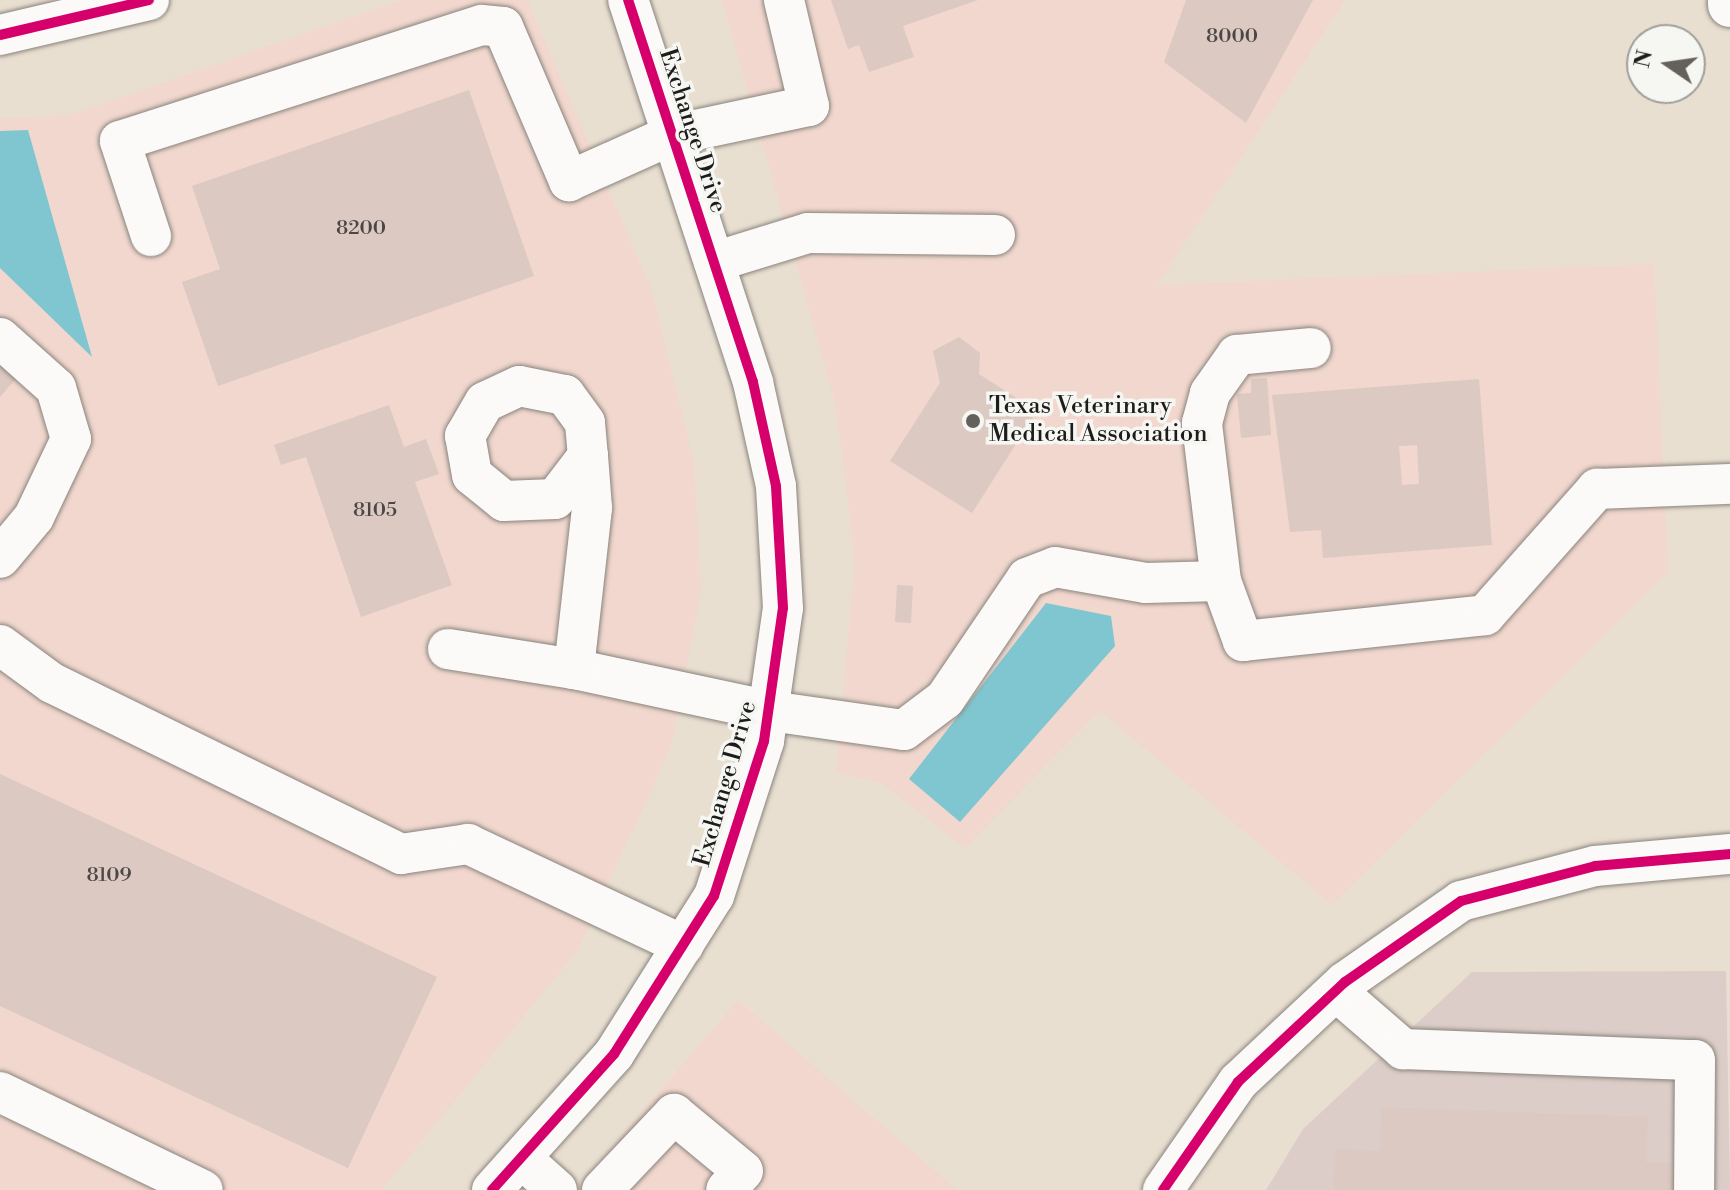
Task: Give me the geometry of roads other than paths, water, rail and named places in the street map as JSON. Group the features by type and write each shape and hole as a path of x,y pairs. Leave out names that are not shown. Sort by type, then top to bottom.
{"street":[{"path":"0,35 149,0"},
{"name":"Exchange Drive","path":"492,1190 614,1054 714,896 770,711 783,608 776,486 714,262 628,0"},
{"path":"151,236 120,141 482,25 503,27 569,181 672,135 809,106 784,0"},
{"path":"714,262 808,233 995,235"},
{"path":"0,338 56,388 71,439 34,517 0,558"},
{"path":"1311,348 1237,355 1210,393 1202,423 1221,581 1243,641 1485,615 1597,489 1730,484"},
{"path":"574,669 592,508 588,456"},
{"path":"448,649 574,669 770,711 904,730 945,699 1027,578 1055,567 1146,583 1221,581"},
{"path":"0,645 52,683 401,854 468,844 683,945"},
{"path":"1163,1190 1238,1082 1336,991 1461,901 1595,866 1730,854"},
{"path":"1336,991 1403,1049 1695,1060 1694,1190"},
{"path":"0,1092 203,1190"},
{"path":"602,1190 674,1114 743,1171 726,1190"},
{"path":"521,1158 557,1190"}],"water":[{"path":"28,130 92,357 0,268 0,131"},
{"path":"1046,603 1111,616 1115,646 960,822 909,779"}],"place":[{"name":"Texas Veterinary Medical Association","path":"973,421"}]}
